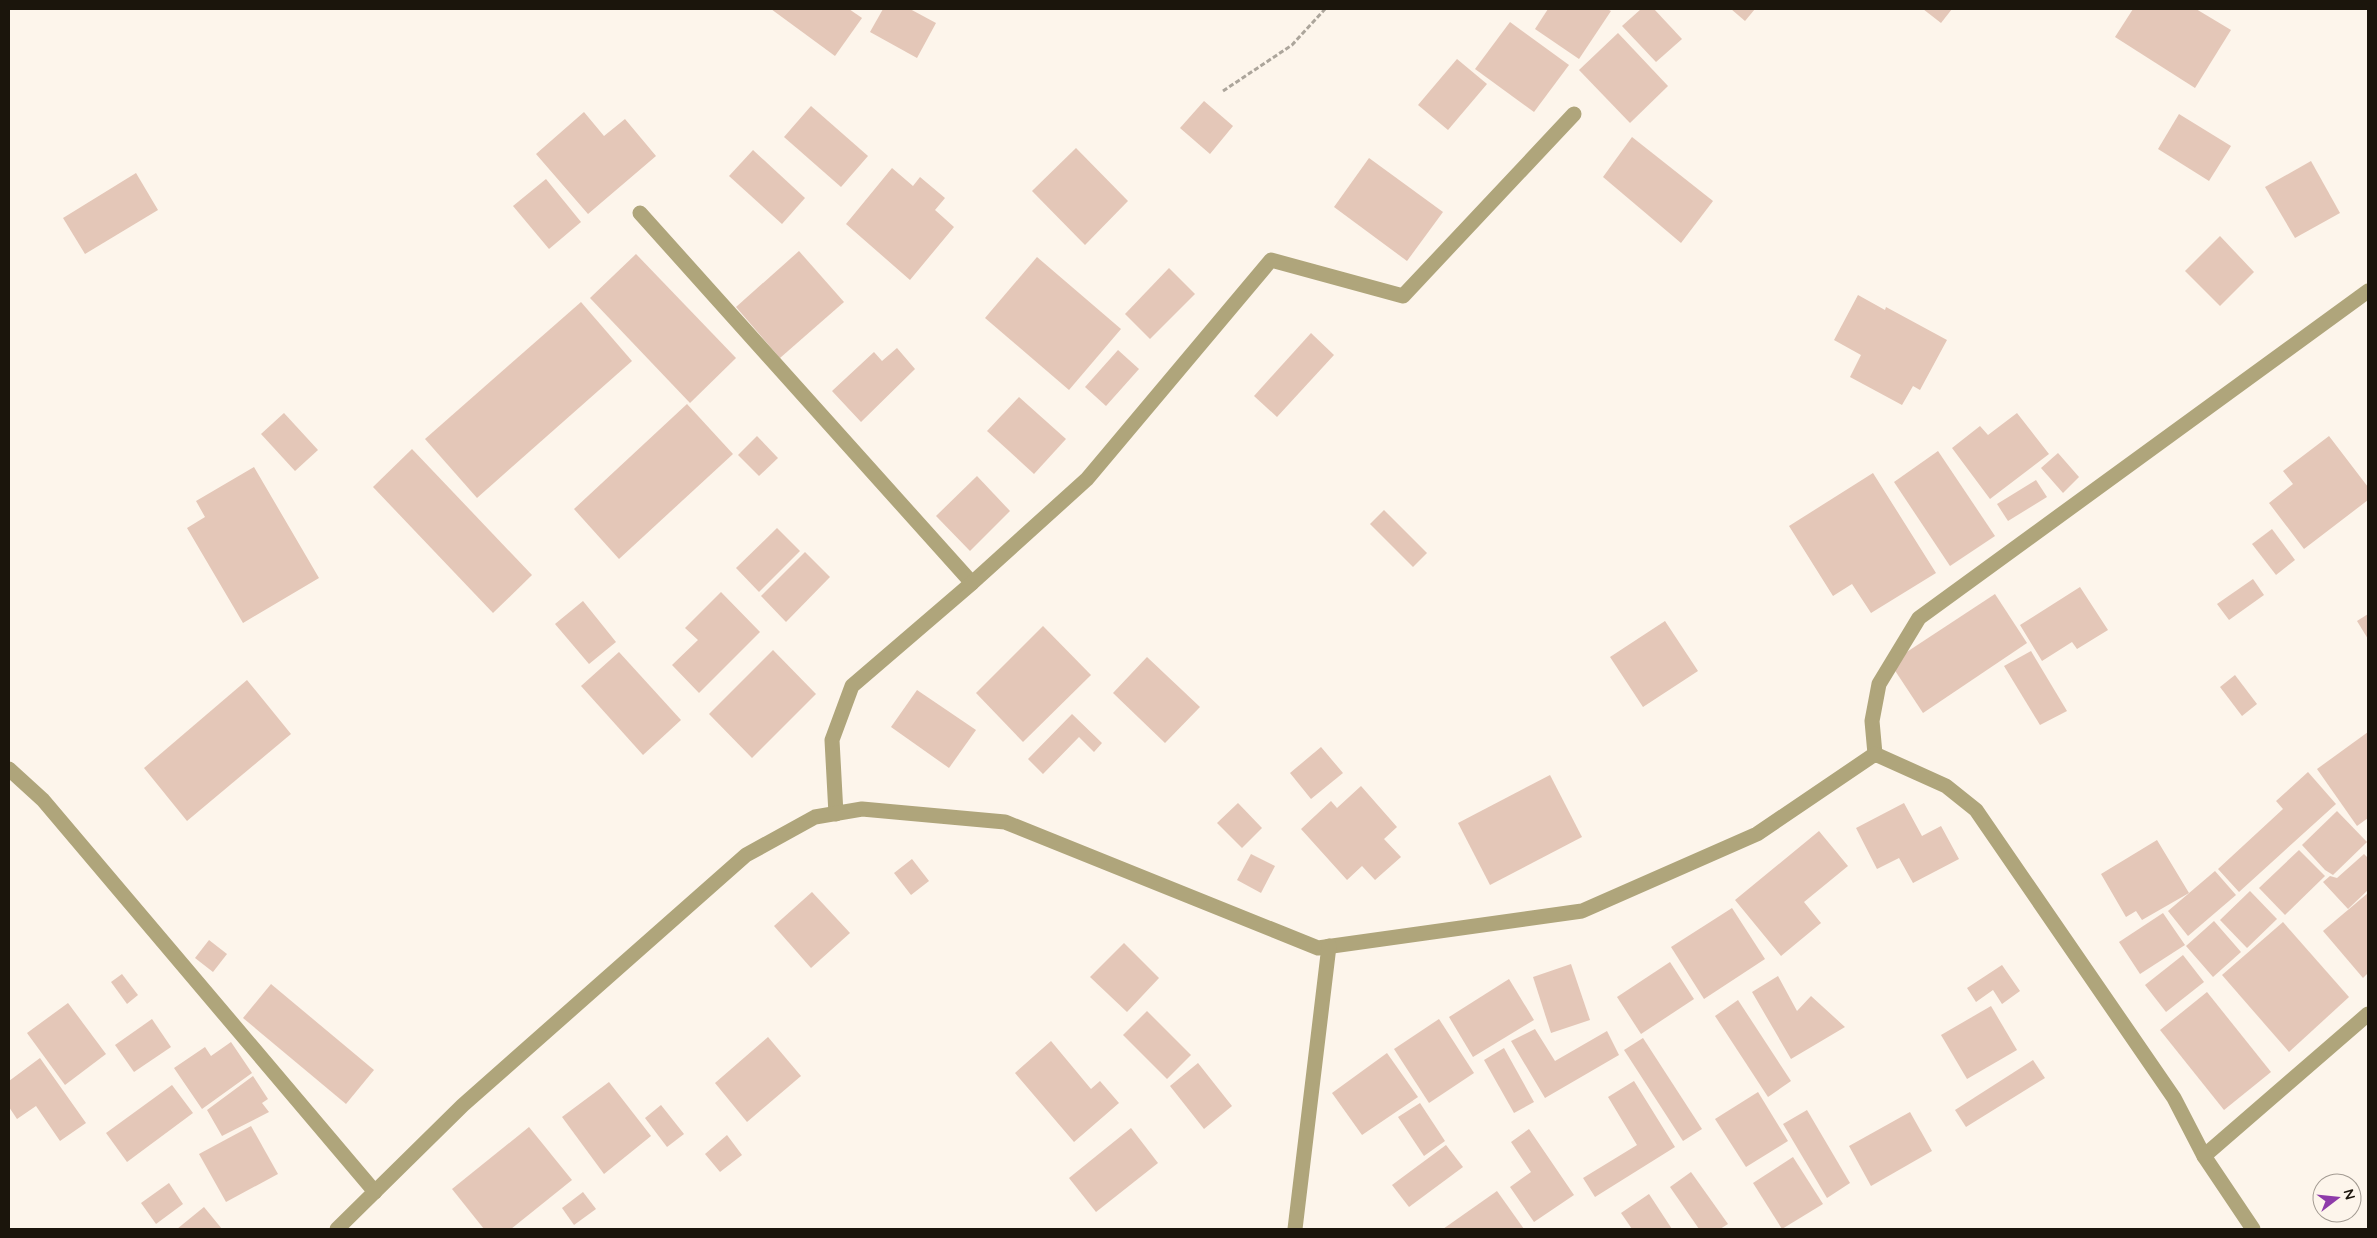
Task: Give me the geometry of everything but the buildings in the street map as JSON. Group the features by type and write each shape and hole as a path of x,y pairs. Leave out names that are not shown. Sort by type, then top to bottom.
{"street":[{"path":"836,814 832,740 852,686 972,583 1087,479 1271,260 1403,296 1574,114"},
{"path":"640,213 972,583"},
{"path":"1875,754 1872,721 1879,684 1918,618 2368,291"},
{"path":"337,1229 463,1105 746,854 815,817 862,809 1006,822 1318,948 1582,911 1757,834 1875,754"},
{"path":"1875,754 1946,786 1976,810 2174,1098 2204,1156 2253,1229"},
{"path":"9,769 43,800 375,1192"},
{"path":"1295,1229 1329,946"},
{"path":"2204,1156 2368,1014"}],"path":[{"path":"1223,91 1292,45 1325,9"}]}
